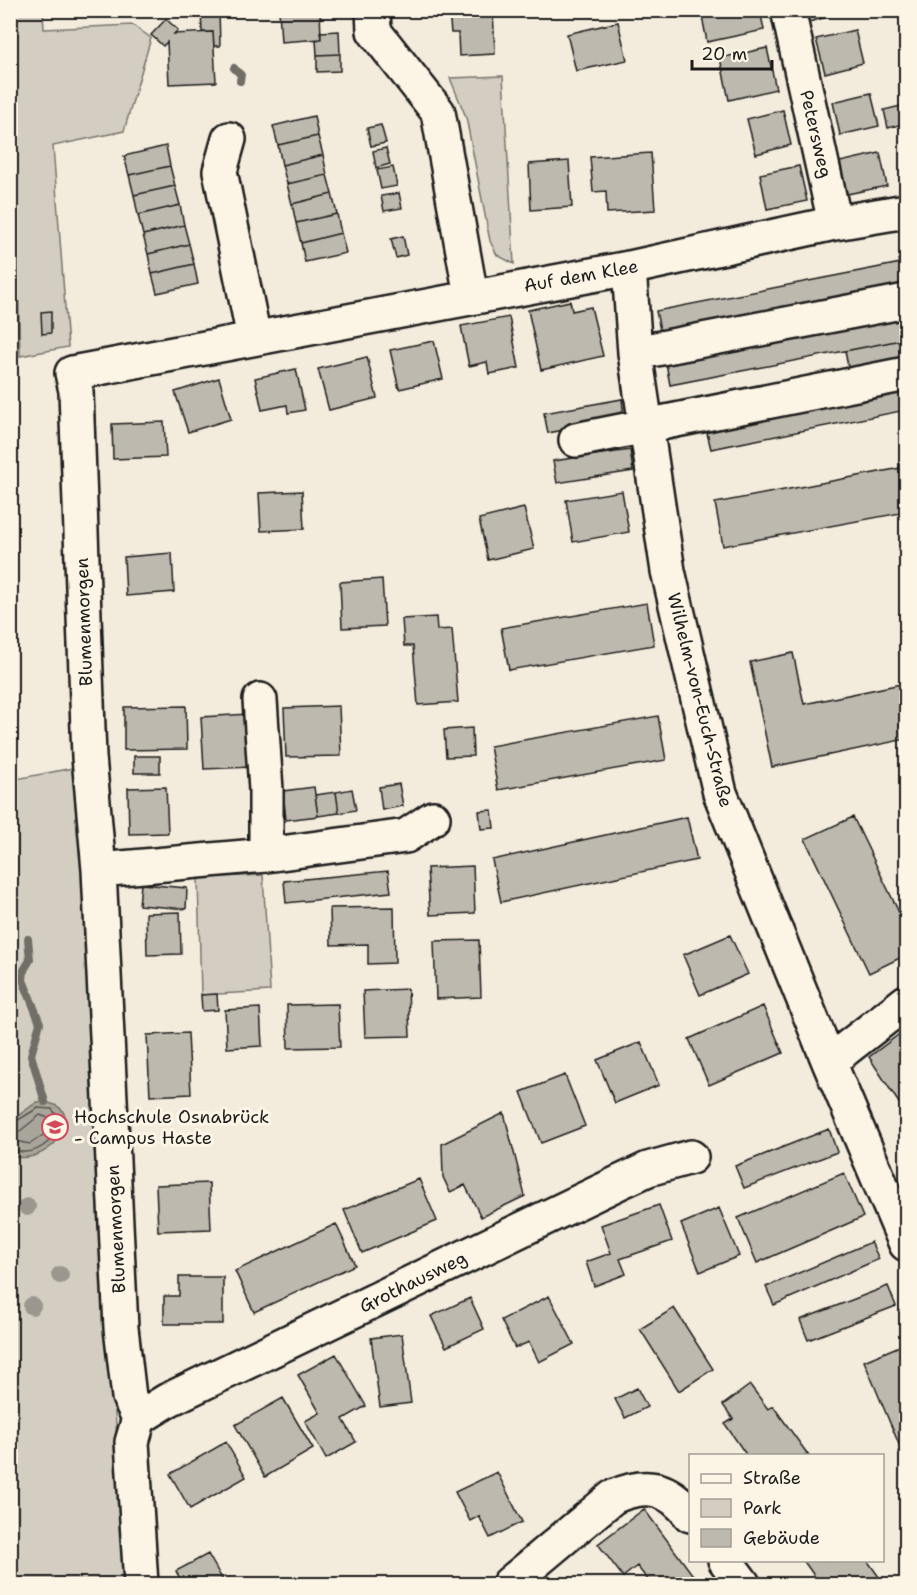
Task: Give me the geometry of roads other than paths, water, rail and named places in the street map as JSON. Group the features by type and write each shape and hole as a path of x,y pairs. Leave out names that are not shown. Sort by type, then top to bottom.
{"street":[{"path":"373,10 374,31 438,112 471,296"},
{"name":"Petersweg","path":"788,10 835,223"},
{"path":"229,140 220,171 254,338"},
{"name":"Auf dem Klee","path":"74,382 254,338 629,268 835,223 906,211"},
{"name":"Wilhelm-von-Euch-Straße","path":"629,268 635,353 644,425 668,571 720,793 828,1062 906,1244"},
{"path":"635,353 906,301"},
{"path":"576,440 906,374"},
{"name":"Blumenmorgen","path":"74,382 89,757 99,870 121,1328 129,1397 139,1418"},
{"path":"260,700 266,790 266,855"},
{"path":"99,870 266,855 406,836 433,818"},
{"path":"828,1062 906,1002"},
{"name":"Grothausweg","path":"139,1418 168,1400 620,1182 648,1169 691,1157"},
{"path":"139,1418 132,1442 141,1584"},
{"path":"508,1584 614,1497 628,1490 645,1488 665,1492 680,1501 689,1514"},
{"path":"726,1562 743,1584"}],"water":[{"path":"37,1102 54,1105 63,1112 66,1121 62,1132 55,1143 44,1151 31,1157 16,1157 11,1152 11,1121"}],"waterway":[{"path":"234,68 241,75 240,81"},
{"path":"28,939 30,960 24,970 23,980 40,1023 31,1055 45,1102"}],"place":[{"name":"Hochschule Osnabrück - Campus Haste","path":"55,1127"}]}
